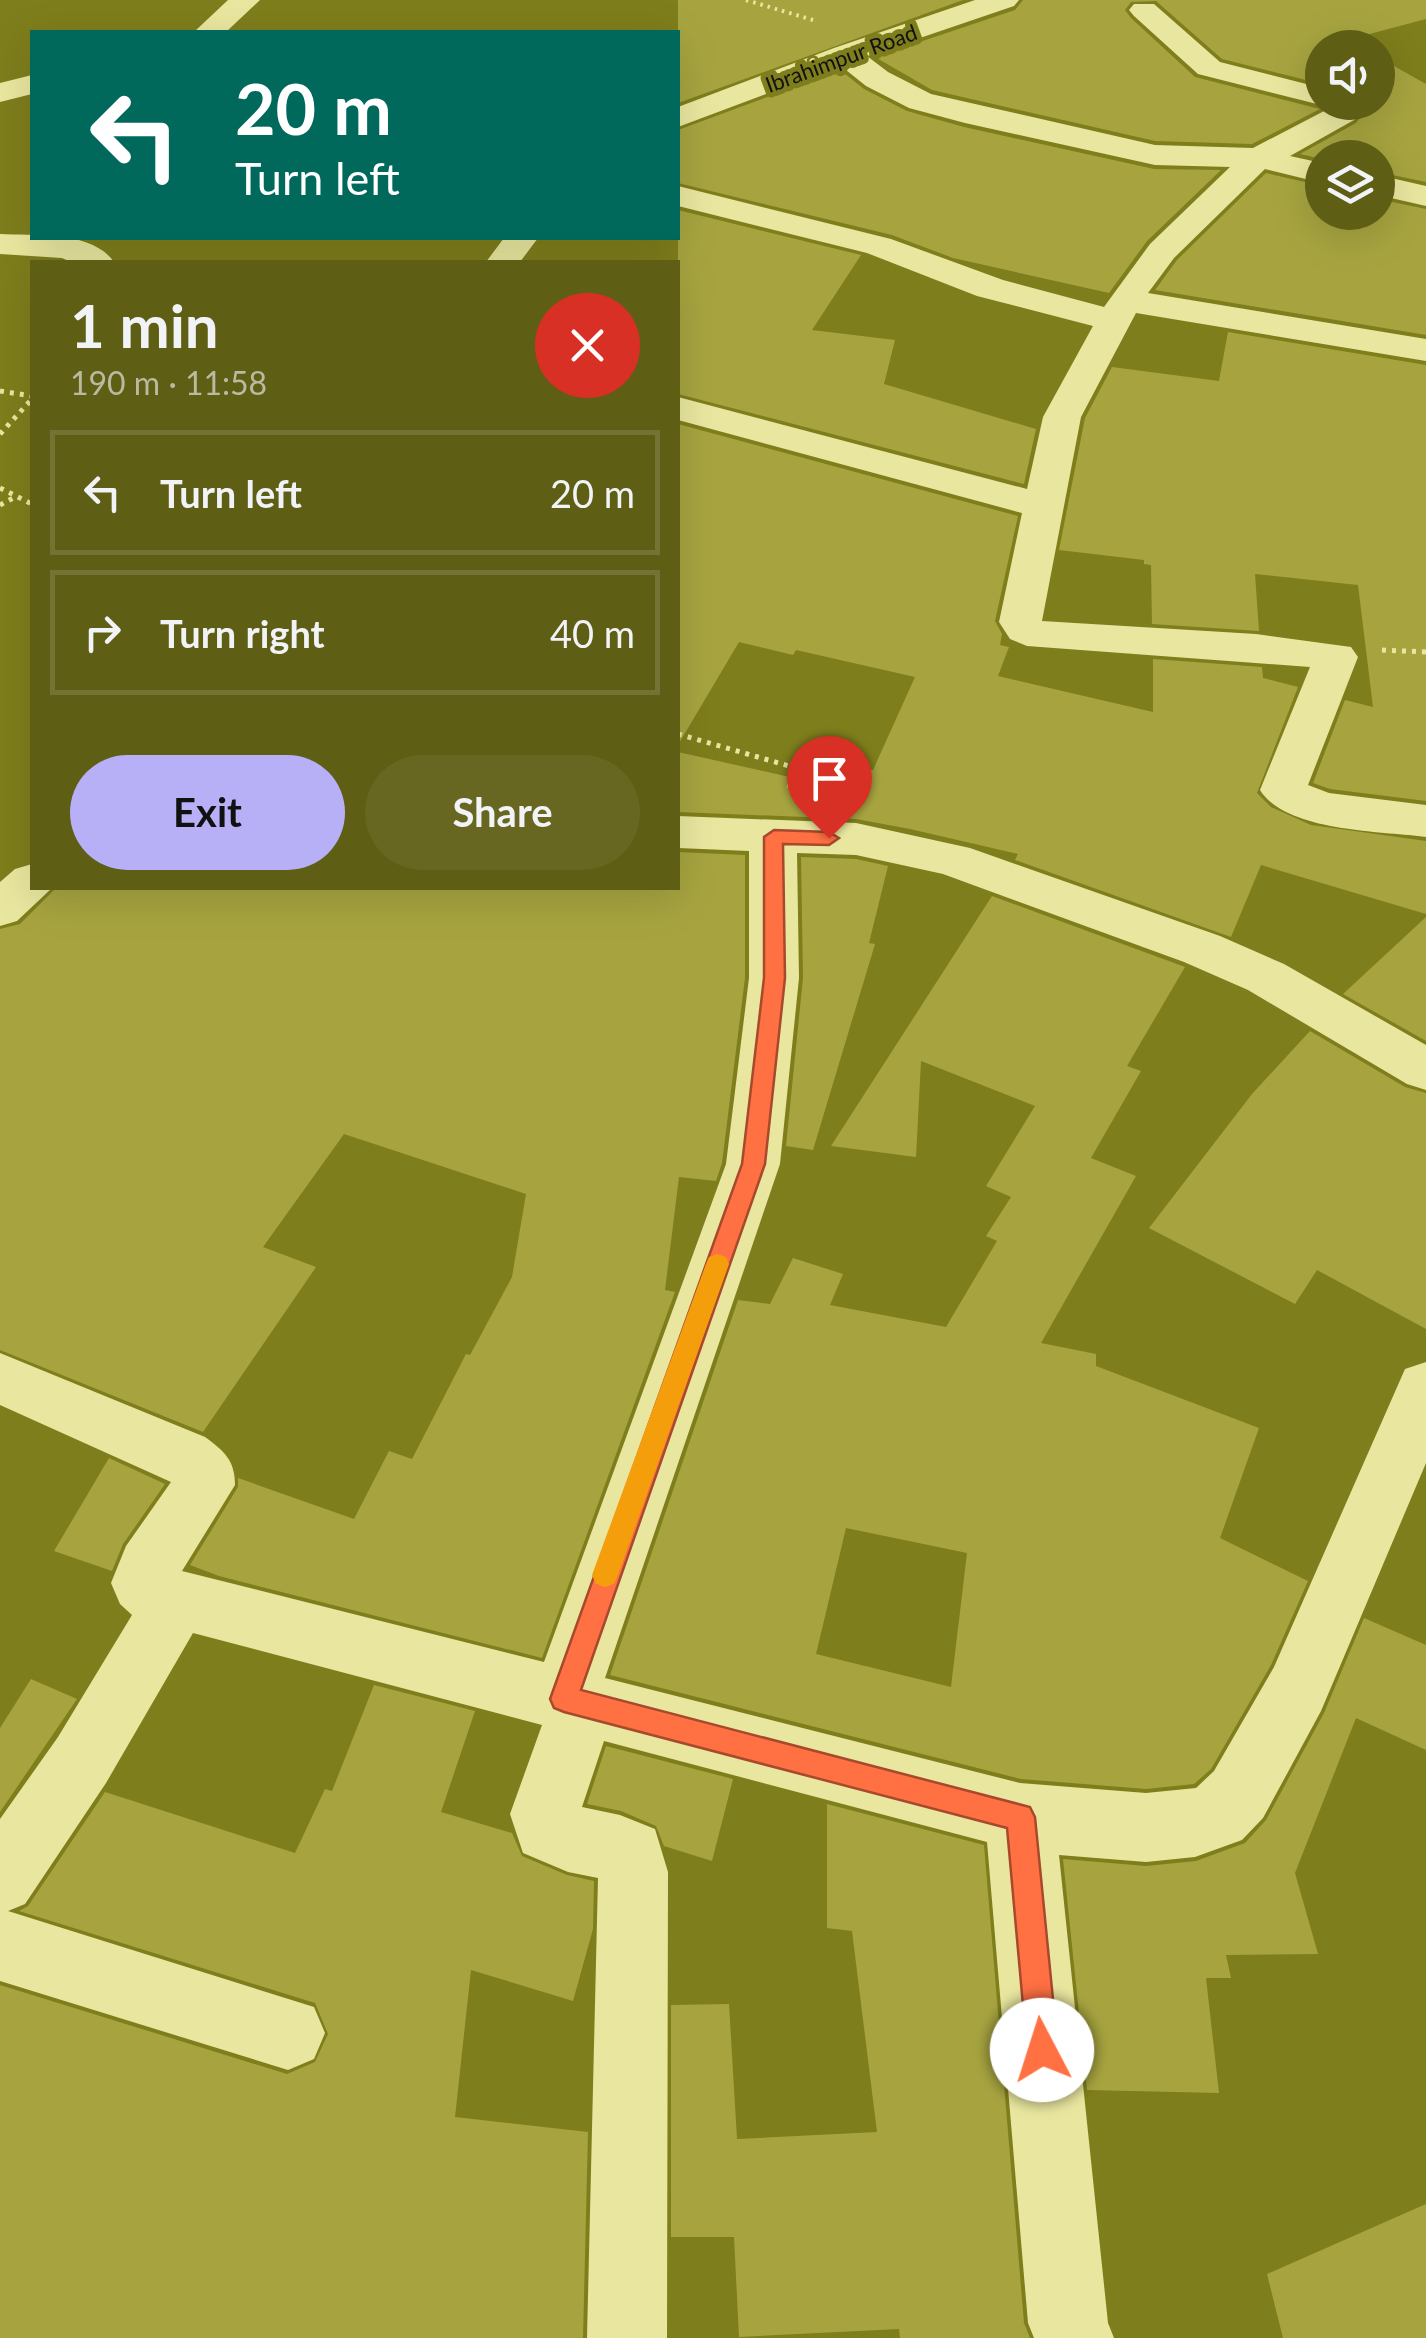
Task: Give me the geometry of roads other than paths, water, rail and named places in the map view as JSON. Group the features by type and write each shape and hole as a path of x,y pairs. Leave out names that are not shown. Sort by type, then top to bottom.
{"street":[{"path":"211,30 245,0"},
{"name":"Ibrahimpur Road","path":"680,117 1004,0"},
{"path":"1144,10 1208,68 1305,93"},
{"path":"846,54 877,79 920,101 976,116 1154,156 1258,158 1305,169"},
{"path":"1331,120 1258,158 1162,251 1119,310 1062,417 1020,622 1025,630 1042,636 1256,646 1336,656 1283,790 1290,798 1310,805 1426,821"},
{"path":"1395,189 1426,196"},
{"path":"680,196 879,246 990,288 1119,310 1426,350"},
{"path":"0,244 69,248 93,260"},
{"path":"680,409 1042,506"},
{"path":"680,832 856,839 953,860 1266,977 1426,1070"},
{"path":"627,2338 634,1872 630,1854 617,1846 561,1838 548,1828 545,1814 573,1702 753,1164 774,978 774,837"},
{"path":"0,909 30,883"},
{"path":"0,1378 165,1448 204,1471 204,1486 149,1566 143,1583 154,1594 1020,1817 1181,1828 1222,1814 1252,1780 1342,1590 1426,1387"},
{"path":"0,1879 82,1760 178,1599"},
{"path":"1020,1817 1068,2323 1074,2338"},
{"path":"0,1945 288,2033"}]}
